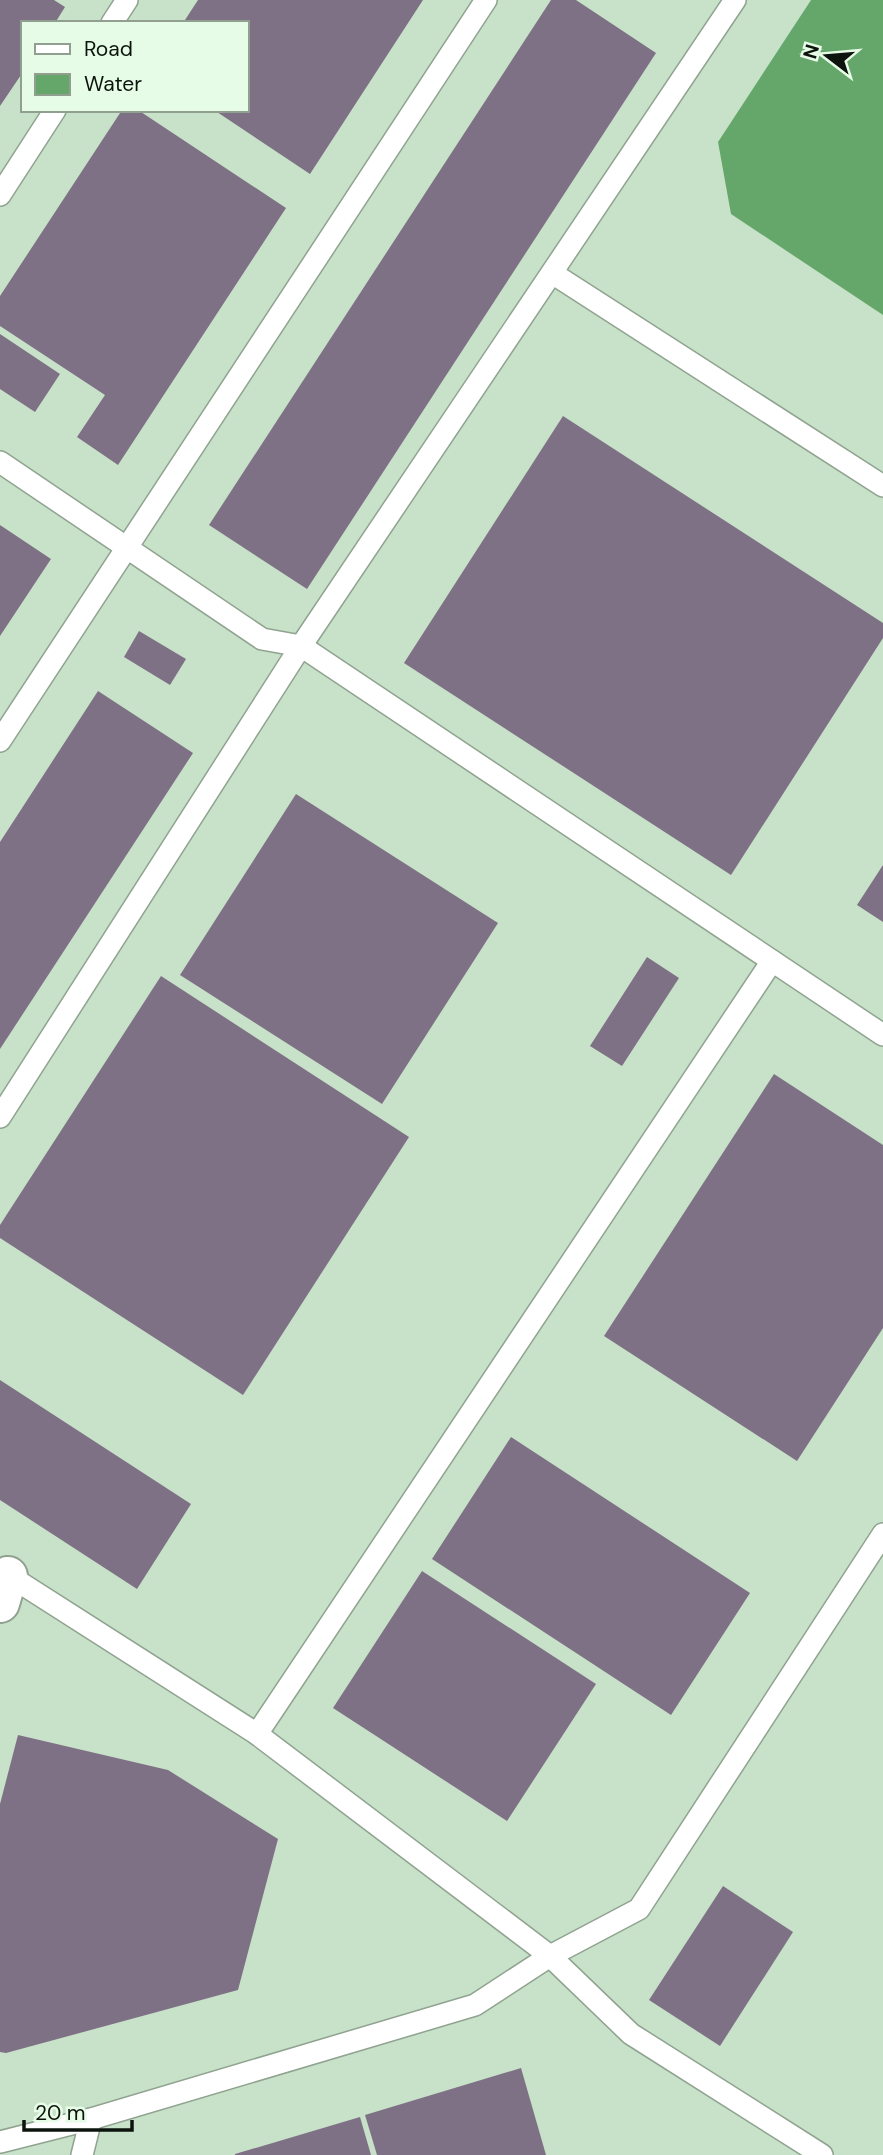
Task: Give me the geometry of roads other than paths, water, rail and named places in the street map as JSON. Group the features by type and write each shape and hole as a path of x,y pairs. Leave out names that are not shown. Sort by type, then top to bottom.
{"lane":[{"path":"113,21 127,0"},
{"path":"0,741 486,0"},
{"path":"0,1117 301,646 735,0"},
{"path":"0,195 54,112"},
{"path":"552,272 883,486"},
{"path":"0,462 262,639 301,646 883,1035"},
{"path":"257,1734 772,961"},
{"path":"0,2142 91,2119 475,2005 550,1956 639,1909 883,1534"},
{"path":"3,1583 257,1734 550,1956 631,2034 822,2155"},
{"path":"82,2155 91,2119"}],"water":[{"path":"811,0 883,0 883,315 731,214 718,142"}]}
